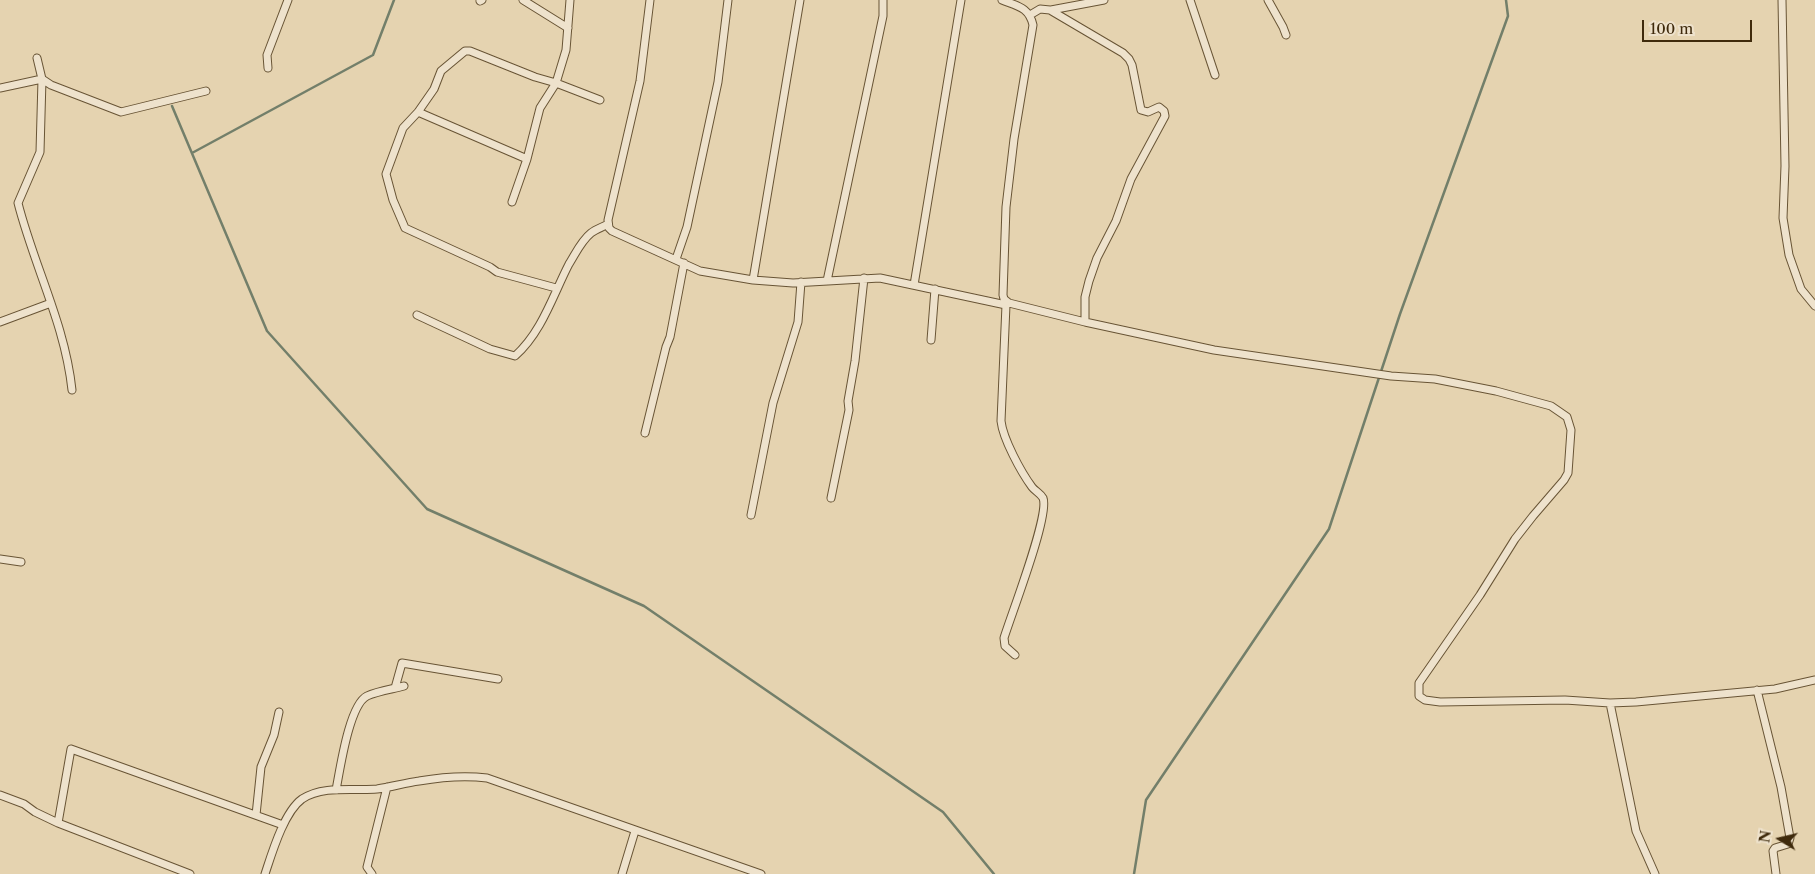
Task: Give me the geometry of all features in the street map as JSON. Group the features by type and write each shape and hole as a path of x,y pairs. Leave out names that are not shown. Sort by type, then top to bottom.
{"street":[{"path":"268,68 267,54 288,0"},
{"path":"523,0 568,28"},
{"path":"512,202 528,159 540,108 556,83 566,50 570,0"},
{"path":"650,0 640,81 608,224 612,231 700,271 753,280 801,282 880,278 1214,350 1391,376 1444,381 1505,393 1551,406 1568,417 1571,430 1568,473 1515,538 1480,595 1419,683 1419,696 1425,700 1440,702 1564,700 1610,703 1636,702 1775,689 1815,680"},
{"path":"676,259 687,227 718,82 728,0"},
{"path":"753,280 800,0"},
{"path":"827,281 883,16 883,0"},
{"path":"914,285 961,0"},
{"path":"1002,0 1027,12 1050,10 1104,0"},
{"path":"1014,654 1005,646 1004,638 1042,525 1044,505 1042,498 1033,487 1002,432 1001,422 1007,304 1003,295 1006,207 1014,139 1034,25 1027,12 1024,0"},
{"path":"1190,0 1215,75"},
{"path":"1268,0 1286,34"},
{"path":"1782,0 1785,166 1783,218 1789,255 1801,289 1815,306"},
{"path":"1050,10 1123,53 1132,65 1141,110 1148,112 1159,107 1164,111 1165,116 1130,179 1116,221 1097,258 1085,296 1085,322"},
{"path":"556,288 497,272 405,228 392,200 386,174 404,128 434,89 441,71 465,51 470,51 535,78 556,83 600,100"},
{"path":"37,58 42,79 40,152 18,203 36,264 59,325 70,366 72,390"},
{"path":"0,88 42,79 51,85 121,112 206,91"},
{"path":"418,112 528,159"},
{"path":"417,316 490,349 515,356 526,346 539,326 556,288 582,241 593,231 608,224"},
{"path":"645,433 670,337 684,263"},
{"path":"831,498 849,410 848,401 855,361 864,278"},
{"path":"751,515 773,403 798,322 801,282"},
{"path":"931,340 935,289"},
{"path":"0,322 51,304"},
{"path":"0,559 21,562"},
{"path":"395,688 402,663 498,679"},
{"path":"336,790 350,725 356,710 365,697 404,686"},
{"path":"1757,690 1781,787 1790,838 1788,844 1775,848 1773,851 1776,874"},
{"path":"1610,703 1636,831 1655,874"},
{"path":"256,816 261,767 274,735 279,712"},
{"path":"58,823 71,749 283,825"},
{"path":"265,874 283,825 301,800 312,794 336,790 387,787 446,777 469,776 487,778 761,874"},
{"path":"372,874 367,867 387,787"},
{"path":"0,795 24,804 35,812 58,823 190,874"},
{"path":"622,874 635,831"}],"waterway":[{"path":"192,153 373,55 394,0"},
{"path":"1134,874 1146,800 1329,529 1400,314 1508,16 1506,0"},
{"path":"172,106 267,331 427,509 644,606 943,812 994,874"}]}
